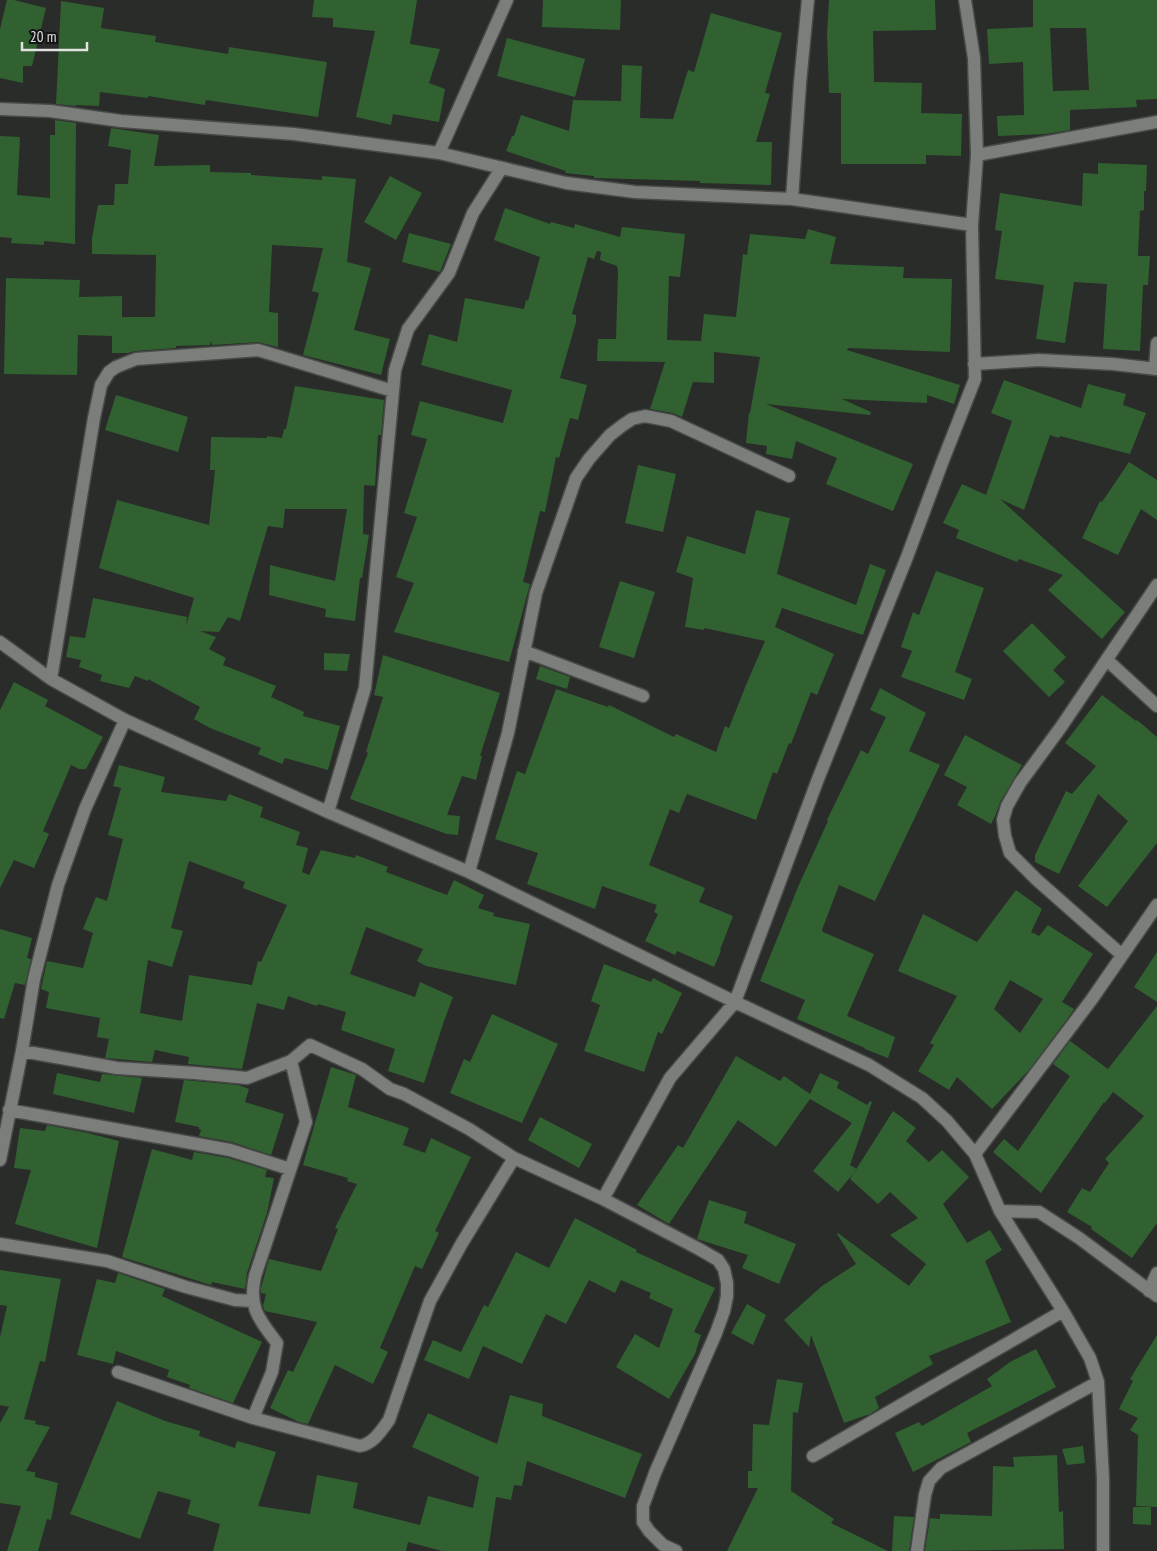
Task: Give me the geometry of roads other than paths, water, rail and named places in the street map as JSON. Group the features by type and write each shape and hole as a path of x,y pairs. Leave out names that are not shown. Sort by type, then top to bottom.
{"street":[{"path":"439,153 507,0"},
{"path":"792,199 808,0"},
{"path":"603,1199 670,1078 735,1002 818,779 975,379 972,225 977,155 974,58 965,0"},
{"path":"0,109 50,111 120,121 294,134 439,153 566,183 635,192 792,199 972,225"},
{"path":"977,155 1157,122"},
{"path":"328,812 365,688 395,370 408,329 449,273 473,213 501,169"},
{"path":"974,364 1038,360 1113,364 1156,369 1157,343"},
{"path":"51,679 94,418 101,385 109,372 136,359 258,350 393,391"},
{"path":"469,872 508,733 536,593 576,478 589,459 610,435 623,425 632,419 645,416 672,421 789,476"},
{"path":"1122,955 1010,854 1003,820 1007,806 1020,783 1107,660 1157,585"},
{"path":"0,642 51,679 125,720 328,812 469,872 869,1065 922,1098 947,1121 975,1154 1000,1211 1064,1312 1090,1358 1098,1382 1103,1479 1103,1551"},
{"path":"524,651 643,696"},
{"path":"1107,660 1157,706"},
{"path":"0,1160 34,979 58,884 85,809 125,720"},
{"path":"975,1154 1092,999 1157,905"},
{"path":"22,1051 117,1068 247,1078 291,1061 310,1045 362,1069 390,1089 404,1094 469,1129 514,1158 603,1199 718,1260 724,1269 727,1283 724,1311 655,1473 643,1506 643,1522 649,1531 662,1545 676,1551"},
{"path":"253,1418 272,1372 277,1343 259,1320 253,1302 252,1291 255,1276 306,1122 291,1061"},
{"path":"9,1110 230,1150 290,1169"},
{"path":"118,1372 253,1418 360,1446 368,1444 379,1435 389,1420 430,1301 462,1243 514,1158"},
{"path":"1000,1211 1039,1212 1079,1238 1153,1294 1157,1273"},
{"path":"0,1244 107,1261 235,1300 253,1302"},
{"path":"813,1456 1064,1312"},
{"path":"917,1551 925,1495 929,1481 941,1468 1098,1382"}]}
